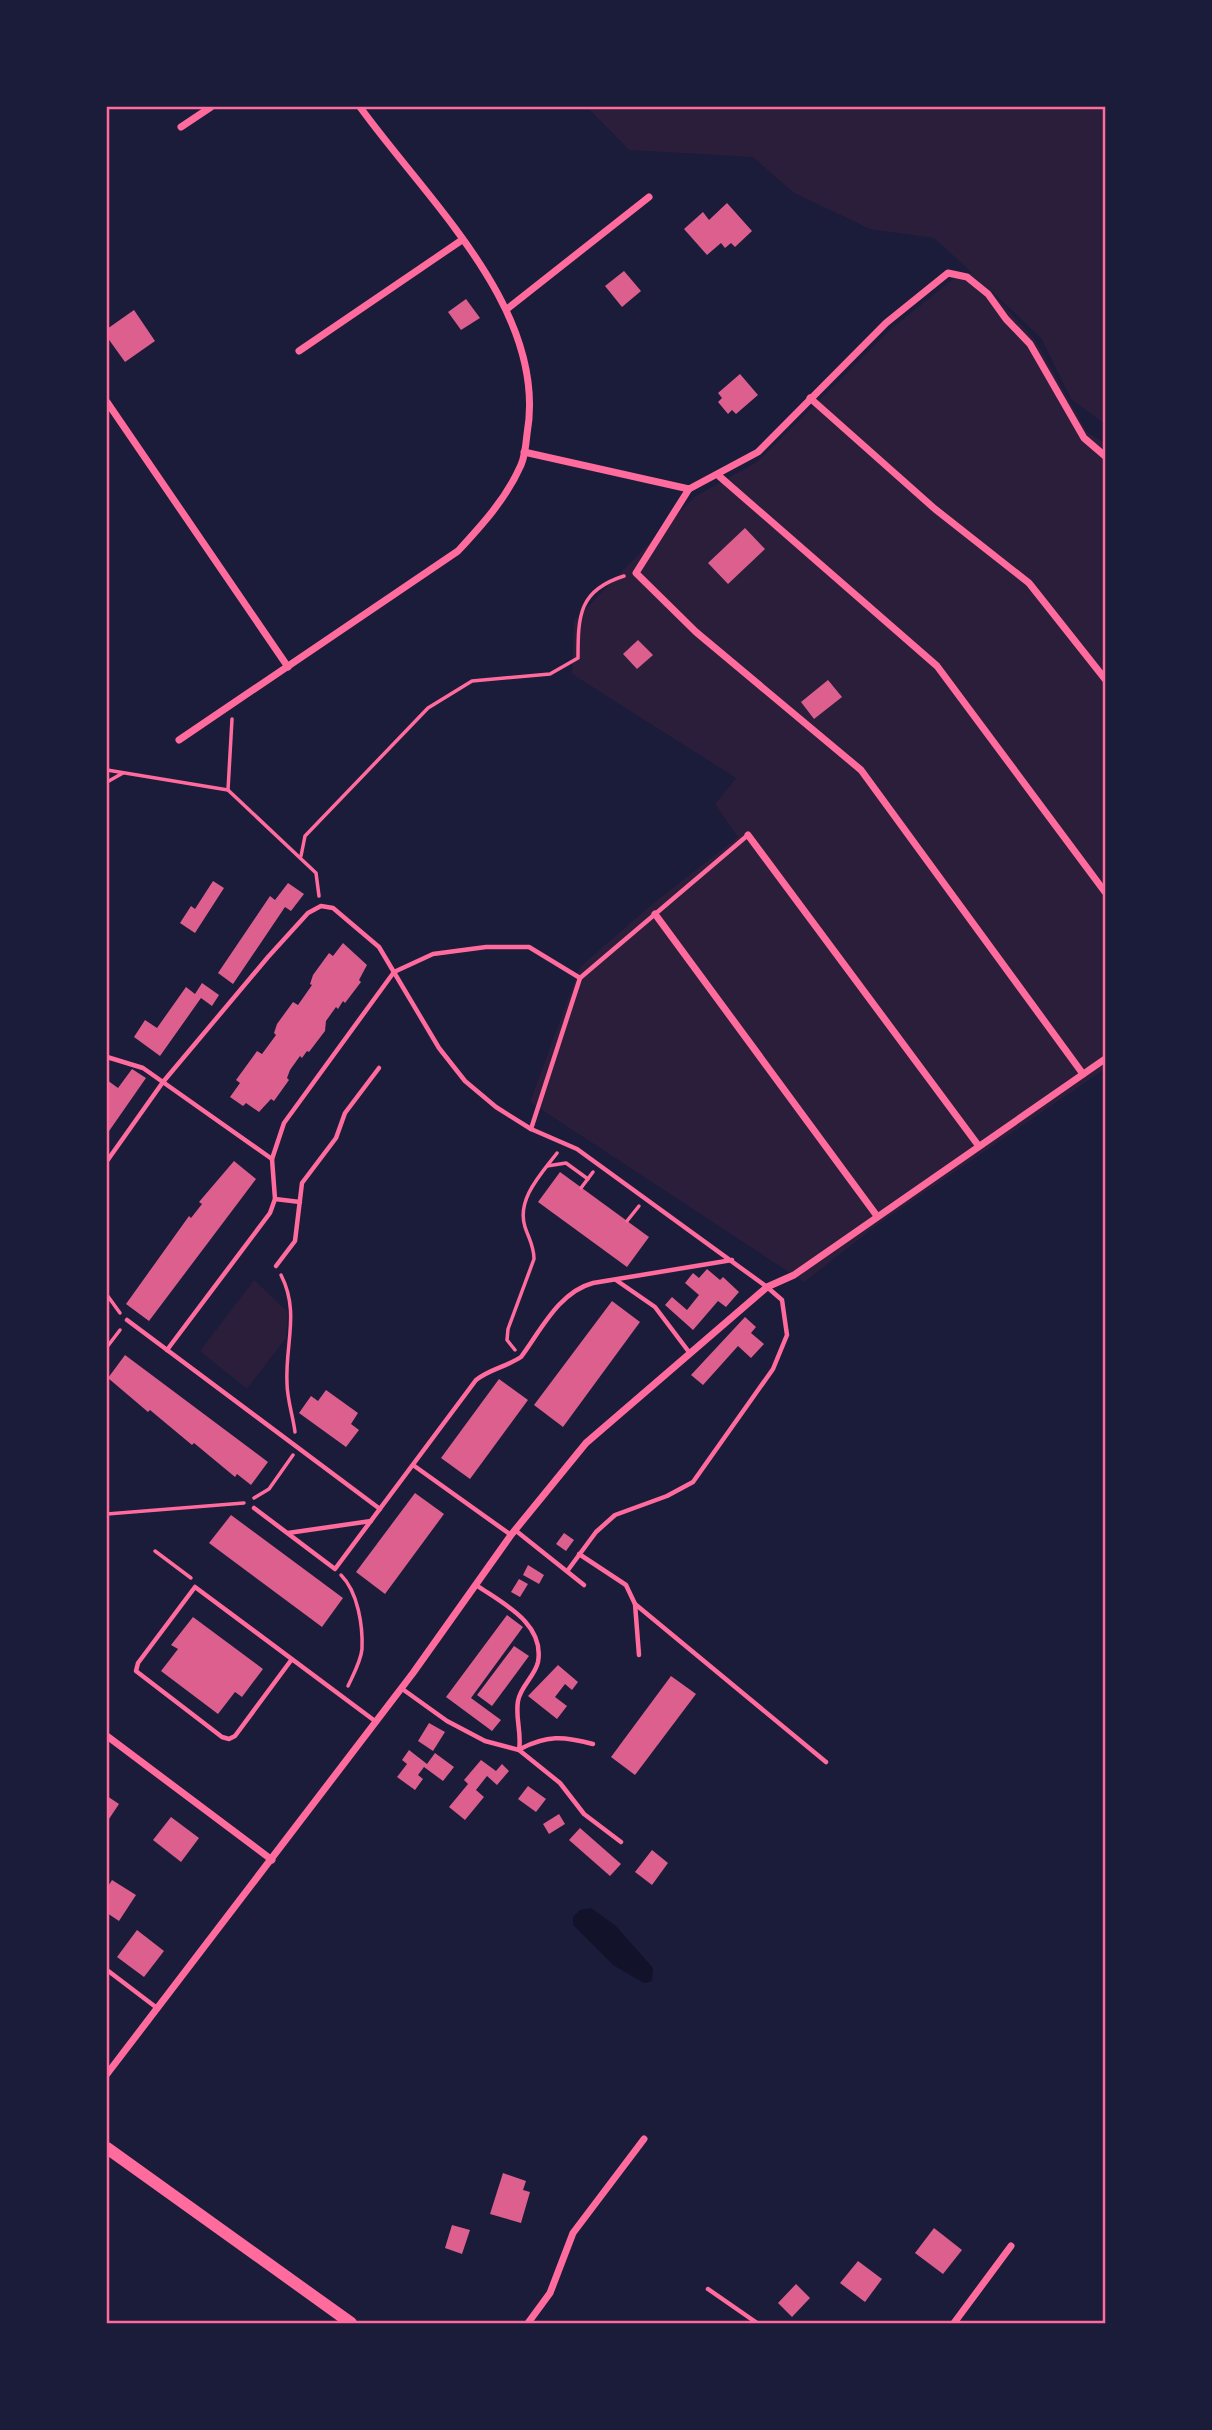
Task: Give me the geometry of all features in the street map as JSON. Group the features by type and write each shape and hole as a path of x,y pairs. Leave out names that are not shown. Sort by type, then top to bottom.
{"street":[{"path":"181,127 211,107"},
{"path":"179,740 458,551 495,510 522,463 531,411 528,362 506,309 485,271 360,107"},
{"path":"506,309 649,197"},
{"path":"299,351 461,240"},
{"path":"1083,1074 861,770 696,632 636,573 689,489 719,476 758,452 886,323 948,273 967,277 988,294 1030,344 1084,438 1105,456"},
{"path":"810,398 935,509 1029,583 1105,679"},
{"path":"107,402 288,667"},
{"path":"524,452 689,489"},
{"path":"719,476 937,666 1105,892"},
{"path":"748,835 978,1145"},
{"path":"655,914 877,1216"},
{"path":"107,2074 401,1688 513,1532 586,1443 767,1287 794,1275 1105,1059"},
{"path":"107,1736 272,1860"},
{"path":"528,2323 550,2293 573,2233 644,2139"},
{"path":"107,2148 351,2323"},
{"path":"954,2323 1011,2246"}],"lane":[{"path":"531,1129 580,978 748,835"},
{"path":"107,1161 163,1082 268,957 308,913 321,906 333,908 379,947 439,1048 465,1081 496,1107 531,1129 564,1143 598,1164 732,1260 782,1300 787,1335 774,1369 693,1482 667,1496 615,1514 596,1532 568,1570"},
{"path":"167,1350 270,1213 275,1199 272,1159 284,1123 394,972 433,954 486,947 529,947 580,978"},
{"path":"107,1057 143,1068 272,1159"},
{"path":"276,1266 295,1241 302,1183 336,1138 345,1113 379,1068"},
{"path":"275,1199 300,1202"},
{"path":"254,1508 335,1569 476,1380 488,1371 510,1364 520,1357 566,1295 577,1287 732,1260"},
{"path":"616,1280 655,1307 689,1352"},
{"path":"127,1320 380,1509"},
{"path":"413,1465 568,1570 584,1585"},
{"path":"287,1533 371,1521"},
{"path":"579,1554 626,1585 635,1604 639,1655"},
{"path":"476,1584 524,1618 535,1636 538,1662 518,1698 517,1715 521,1736 519,1750"},
{"path":"292,1659 235,1735 229,1739 191,1714 136,1671 138,1663 195,1587 376,1721"},
{"path":"635,1604 826,1762"},
{"path":"401,1688 457,1726 485,1741 519,1750 560,1783 584,1814 621,1842"},
{"path":"519,1750 540,1739 569,1738 593,1744"},
{"path":"107,1970 157,2008"},
{"path":"708,2289 757,2323"}],"path":[{"path":"301,856 305,836 428,708 472,681 550,674 578,658 578,626 582,604 603,583 636,573"},
{"path":"228,790 234,703"},
{"path":"107,770 228,790 316,873 321,906"},
{"path":"107,782 123,773"},
{"path":"520,1357 508,1340 508,1329 534,1259 534,1248 524,1225 524,1206 531,1187 564,1143"},
{"path":"547,1166 566,1163 588,1179"},
{"path":"582,1188 598,1164"},
{"path":"628,1221 645,1198"},
{"path":"107,1514 246,1502 269,1489 298,1448 286,1383 292,1304 290,1293 276,1266"},
{"path":"107,1295 127,1320 107,1348"},
{"path":"246,1502 254,1508"},
{"path":"155,1551 191,1578 195,1587"},
{"path":"335,1569 349,1584 360,1623 362,1652 344,1698"}],"shaded area":[{"path":"587,107 1105,107 1105,424 1071,399 1041,338 986,286 1036,341 1087,432 1105,443 1105,1069 880,1223 804,1282 530,1102 580,967 650,906 738,837 715,804 736,778 572,674 574,621 694,497 757,462 891,329 953,279 972,273 934,238 870,229 794,193 753,157 629,150"},
{"path":"254,1280 288,1312 286,1338 247,1389 200,1351"},
{"path":"591,1908 616,1926 653,1968 652,1981 644,1983 613,1965 573,1925 573,1917 580,1910"}],"building":[{"path":"727,203 752,231 735,247 731,243 725,248 721,243 707,255 684,229 703,212 709,220"},
{"path":"624,271 641,291 622,307 605,286"},
{"path":"466,299 480,318 461,330 448,312"},
{"path":"134,310 155,341 125,362 107,337 107,329"},
{"path":"740,374 758,395 736,414 732,410 728,414 718,402 722,398 718,393"},
{"path":"745,528 765,549 728,584 708,563"},
{"path":"638,640 653,655 637,669 623,654"},
{"path":"828,680 842,697 814,719 801,702"},
{"path":"213,881 224,888 195,933 180,923 191,906 195,909"},
{"path":"288,883 304,894 291,911 285,907 233,984 218,973 270,896 275,900"},
{"path":"343,943 367,965 359,980 361,982 345,1003 343,1001 338,1009 336,1007 326,1021 325,1031 309,1052 302,1058 300,1056 290,1070 287,1078 289,1080 274,1101 271,1099 259,1112 246,1103 243,1106 230,1097 240,1083 236,1080 257,1051 262,1054 276,1035 274,1033 277,1024 293,1002 298,1005 312,985 313,975 329,953 333,956"},
{"path":"202,983 219,995 212,1006 201,998 160,1056 134,1037 145,1020 157,1028 186,987 195,994"},
{"path":"132,1069 146,1078 107,1134 107,1080 118,1088"},
{"path":"234,1161 256,1179 149,1321 126,1304 189,1216 191,1218 202,1204 199,1202"},
{"path":"560,1172 649,1237 627,1267 538,1202"},
{"path":"707,1269 720,1280 723,1277 739,1292 726,1307 718,1301 693,1330 665,1305 672,1297 687,1310 699,1295 685,1283 693,1273 699,1278"},
{"path":"612,1301 640,1322 563,1427 534,1405"},
{"path":"745,1317 756,1327 751,1333 764,1344 751,1358 738,1346 703,1385 691,1375"},
{"path":"125,1355 268,1462 251,1485 237,1474 235,1477 194,1443 192,1445 108,1378"},
{"path":"499,1379 528,1400 470,1479 441,1458"},
{"path":"326,1390 358,1413 351,1424 359,1430 346,1447 299,1413 311,1396 318,1401"},
{"path":"415,1493 444,1514 385,1594 356,1572"},
{"path":"231,1515 343,1598 322,1627 209,1543"},
{"path":"564,1533 574,1540 566,1551 556,1544"},
{"path":"528,1565 544,1575 539,1584 523,1575"},
{"path":"519,1579 528,1584 520,1597 511,1592"},
{"path":"507,1615 523,1627 471,1698 501,1720 492,1731 446,1697"},
{"path":"193,1617 263,1669 242,1697 235,1692 218,1714 161,1671 178,1649 171,1645"},
{"path":"514,1646 529,1656 492,1706 477,1695"},
{"path":"558,1665 578,1682 572,1690 565,1684 555,1697 567,1706 557,1719 528,1696"},
{"path":"671,1676 696,1694 635,1775 611,1757"},
{"path":"429,1723 445,1732 433,1751 418,1741"},
{"path":"409,1750 427,1764 435,1753 454,1767 443,1781 424,1767 418,1775 423,1779 415,1790 397,1777 407,1764 402,1760"},
{"path":"481,1760 496,1771 502,1764 509,1771 497,1785 487,1776 476,1790 484,1797 465,1820 449,1807 468,1784 464,1780"},
{"path":"528,1786 546,1799 536,1812 518,1799"},
{"path":"107,1796 119,1804 107,1822"},
{"path":"559,1814 565,1824 549,1834 543,1824"},
{"path":"171,1817 199,1838 181,1862 153,1840"},
{"path":"580,1828 621,1864 610,1876 569,1840"},
{"path":"652,1850 668,1863 652,1885 635,1872"},
{"path":"112,1880 136,1895 119,1921 107,1913 107,1888"},
{"path":"137,1930 164,1951 144,1977 117,1957"},
{"path":"503,2173 526,2181 523,2190 530,2192 521,2223 490,2214"},
{"path":"452,2225 470,2230 462,2254 445,2248"},
{"path":"934,2228 962,2250 943,2274 915,2253"},
{"path":"858,2261 882,2279 865,2302 840,2283"},
{"path":"796,2284 810,2298 792,2317 778,2303"}]}
